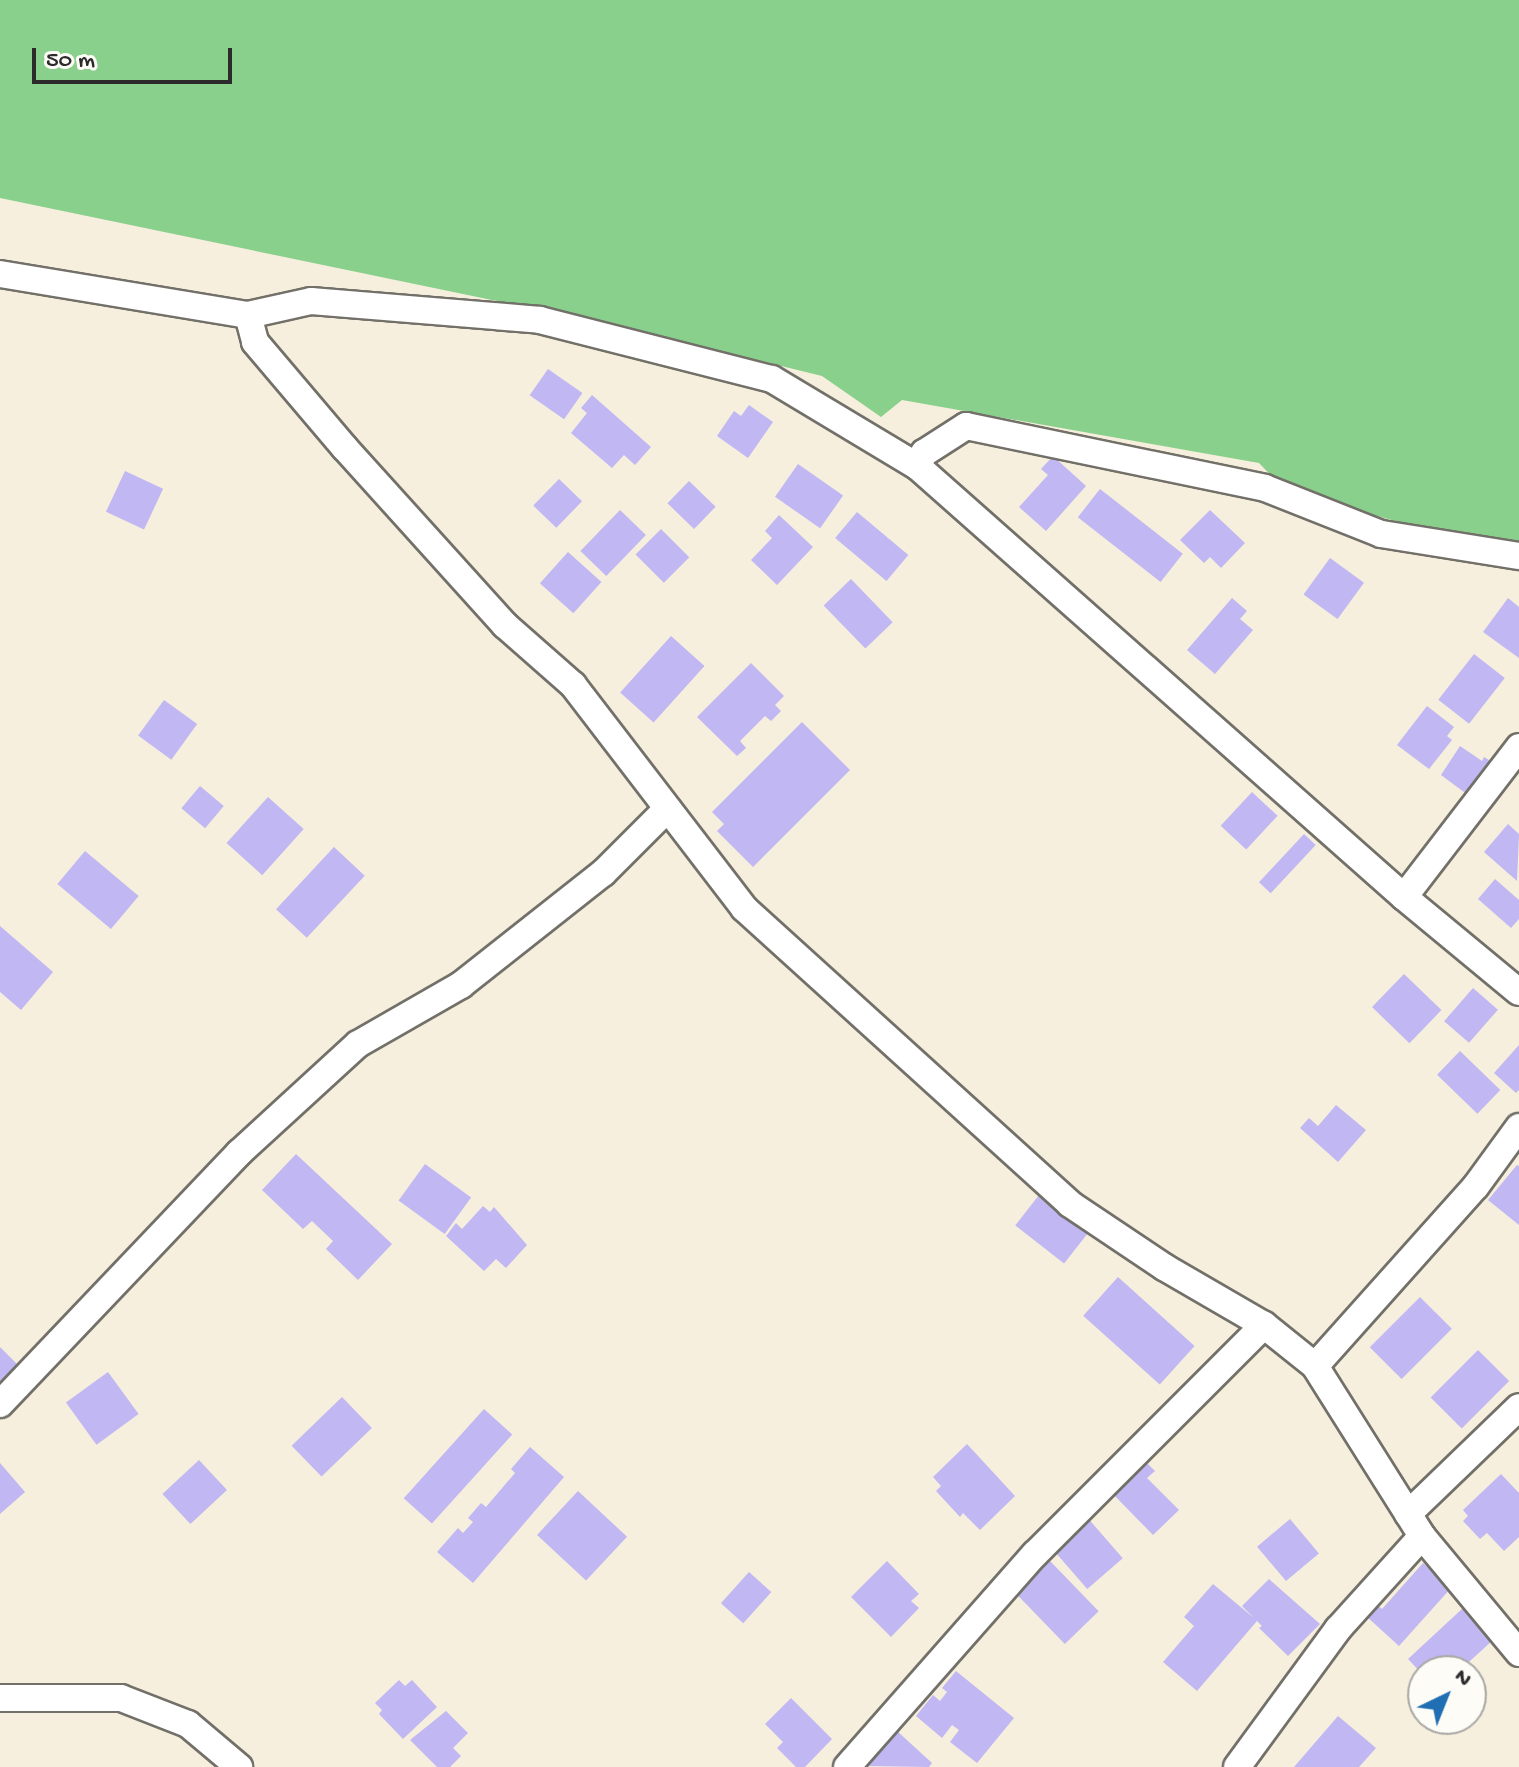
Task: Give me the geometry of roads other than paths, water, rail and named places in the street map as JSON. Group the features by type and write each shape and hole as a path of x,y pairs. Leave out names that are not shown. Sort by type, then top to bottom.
{"street":[{"path":"0,274 248,315 311,301 540,320 772,379 917,466 1404,897 1519,992"},
{"path":"248,315 255,342 345,448 505,625 573,685 744,908 1070,1204 1164,1267 1264,1325 1315,1366 1415,1525 1519,1653"},
{"path":"917,466 924,453 966,426 1265,488 1381,534 1519,556"},
{"path":"1404,897 1519,747"},
{"path":"0,1404 239,1153 358,1044 461,985 603,873 667,809"},
{"path":"1315,1366 1476,1186 1519,1127"},
{"path":"847,1767 1035,1554 1264,1325"},
{"path":"1237,1767 1415,1525 1519,1407"},
{"path":"0,1698 121,1698 188,1724 239,1767"}]}
